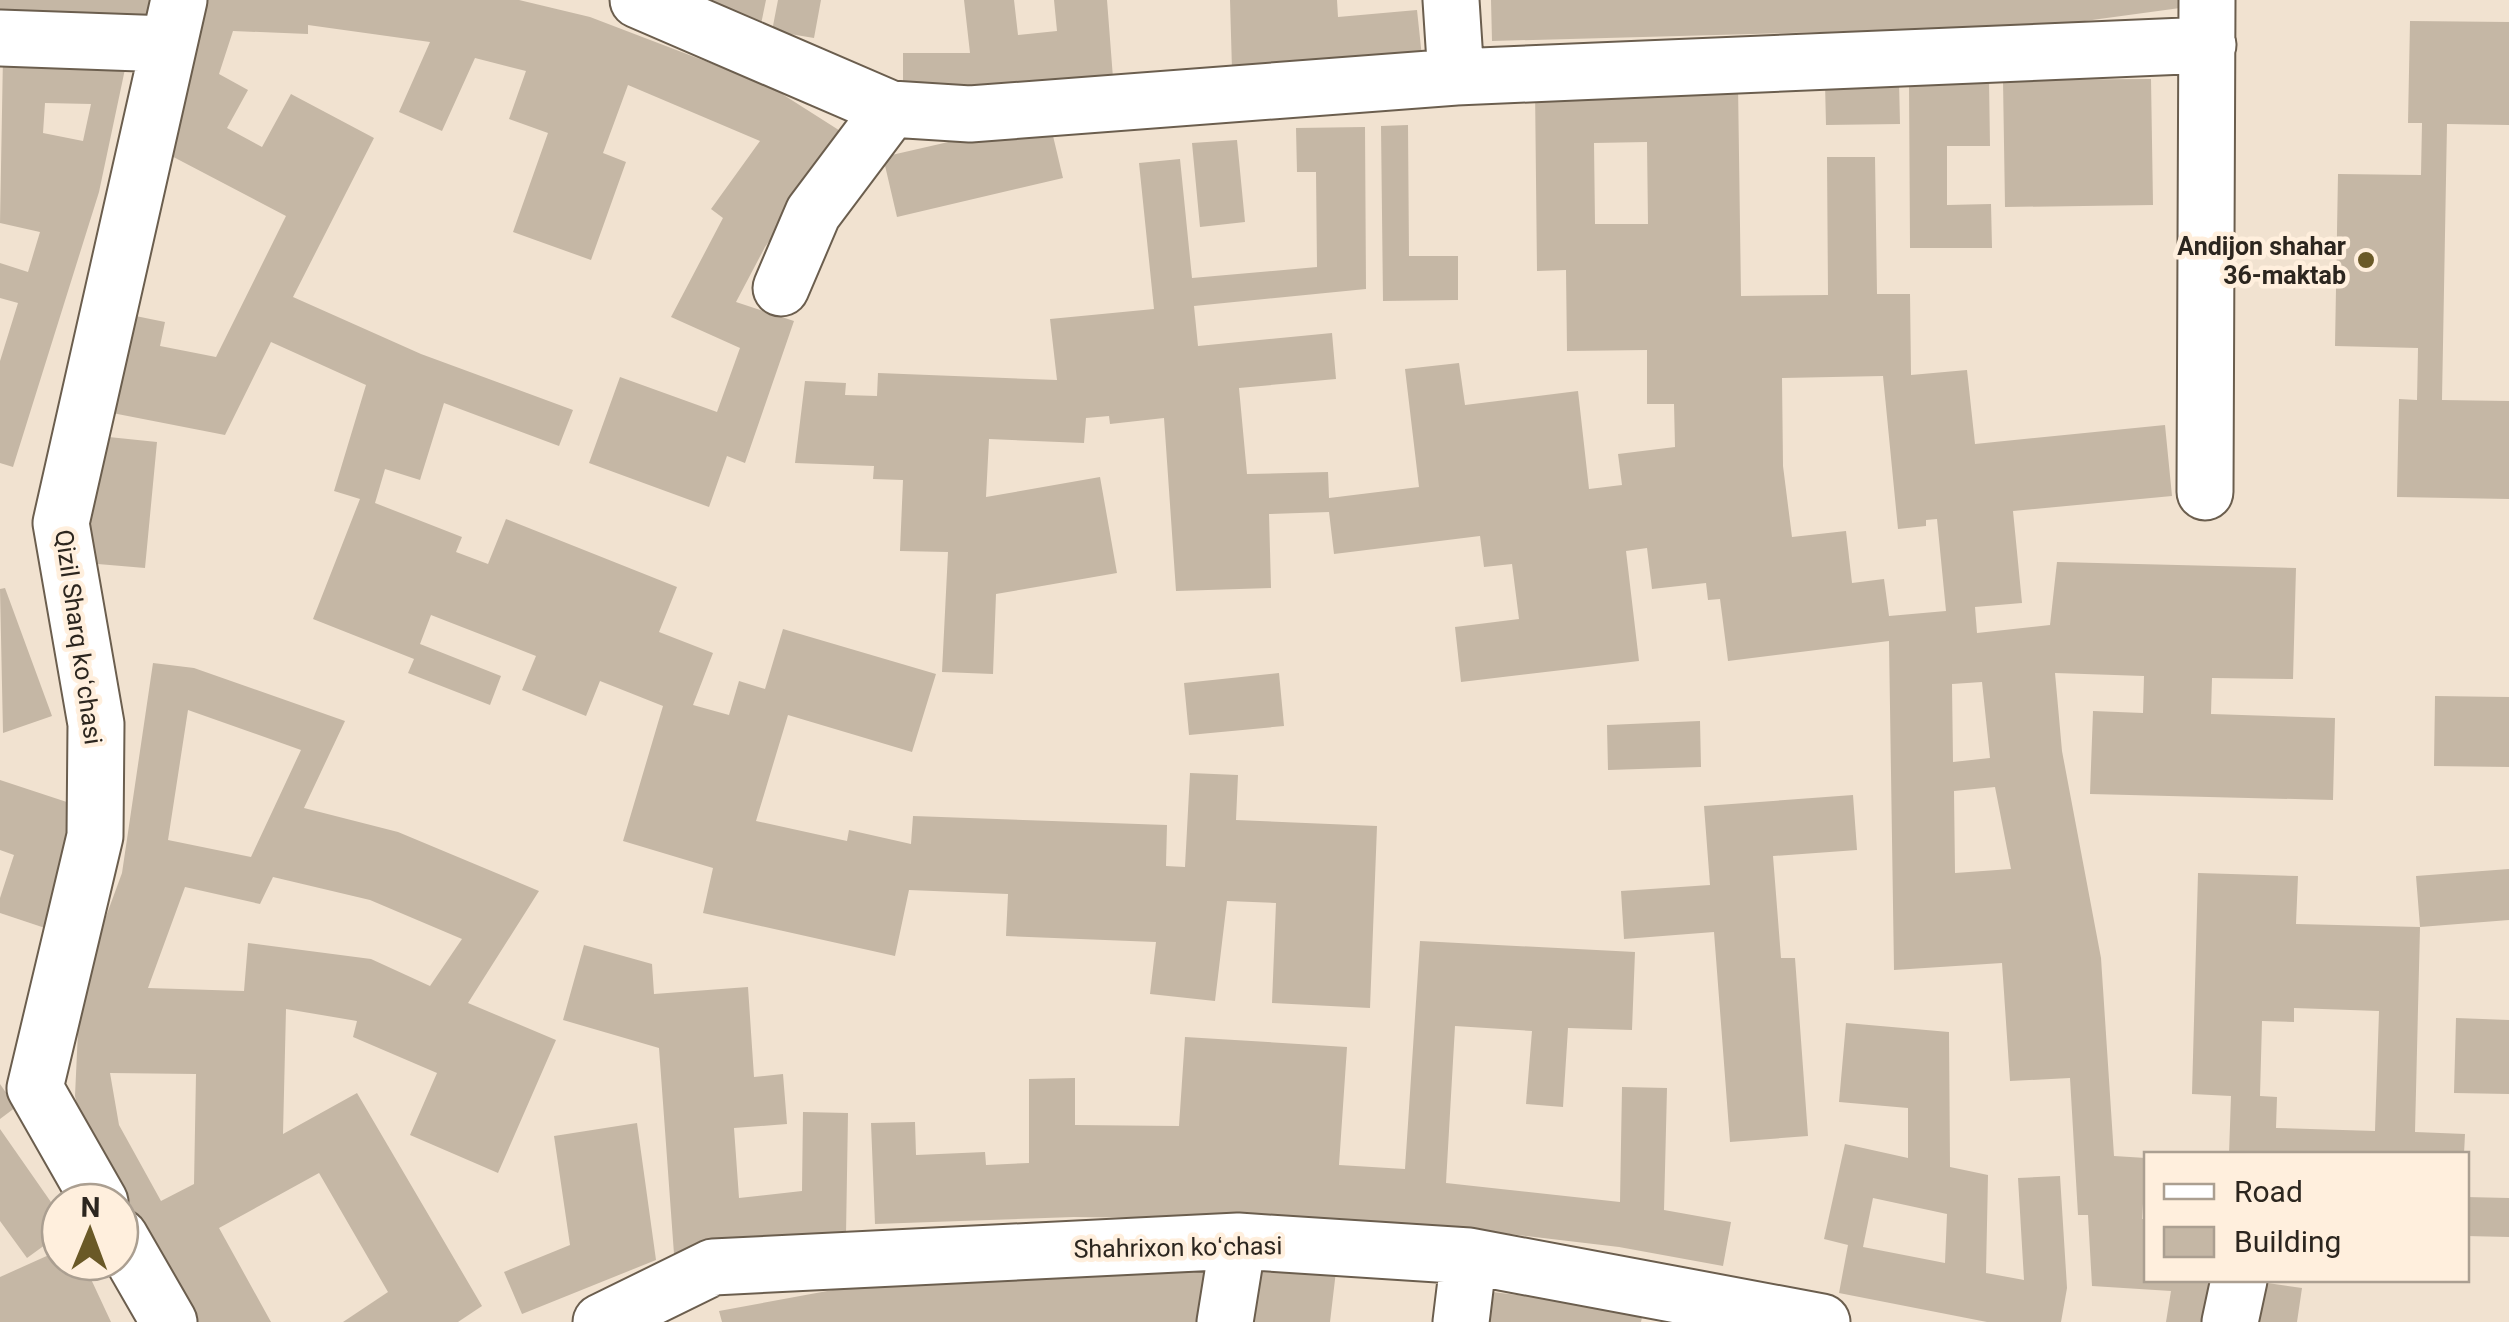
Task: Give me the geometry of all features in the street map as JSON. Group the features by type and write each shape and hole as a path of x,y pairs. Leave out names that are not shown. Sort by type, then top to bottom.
{"street":[{"path":"638,0 890,109 970,114 2207,22 2204,492"},
{"path":"1451,0 1456,77"},
{"path":"0,38 174,22"},
{"name":"Qizil Sharq koʻchasi","path":"89,1182 35,1088 94,836 96,724 62,523 174,22"},
{"path":"781,288 813,213 890,109"},
{"path":"1225,1322 1238,1241"},
{"name":"Shahrixon koʻchasi","path":"601,1322 713,1267 1238,1241 1468,1256 1804,1321"},
{"path":"1461,1322 1468,1256"},
{"path":"140,1272 169,1322"},
{"path":"2230,1322 2238,1282"}],"building":[{"path":"0,0 156,0 152,18 0,13"},
{"path":"208,0 519,0 590,17 768,85 845,134 765,247 736,302 794,321 745,463 727,456 709,507 589,463 620,377 717,412 740,348 671,317 723,218 711,209 760,141 628,85 603,153 626,162 591,260 513,232 548,133 509,119 526,71 475,58 442,131 399,112 430,42 308,25 308,34 233,31 219,74 248,90 227,128 262,147 291,94 374,138 293,297 421,354 573,410 559,446 444,403 420,480 385,469 375,503 462,537 456,552 488,564 506,519 677,587 659,632 713,653 693,705 729,715 739,681 765,689 783,629 936,674 912,752 788,715 756,821 847,841 849,830 911,844 913,816 1167,825 1166,866 1185,867 1190,773 1238,775 1236,820 1377,826 1370,1008 1272,1003 1276,903 1227,901 1215,1001 1150,994 1156,942 1006,936 1008,894 909,890 895,956 703,913 713,868 623,841 663,706 600,681 586,716 522,690 536,656 431,615 420,644 501,676 490,705 408,673 414,659 313,619 360,499 334,491 366,385 271,342 225,435 97,410 116,312 165,322 160,346 216,357 286,216 162,151"},
{"path":"682,0 766,0 760,29"},
{"path":"778,0 821,0 814,38 772,31"},
{"path":"964,0 1014,0 1018,35 1057,31 1054,0 1107,0 1113,78 903,92 903,53 970,53"},
{"path":"1230,0 1337,0 1338,17 1417,10 1422,57 1232,70"},
{"path":"1491,0 2179,0 2180,8 2048,26 1492,41"},
{"path":"2410,21 2509,22 2509,125 2447,124 2442,400 2509,401 2509,499 2397,497 2399,399 2417,400 2418,348 2335,346 2338,174 2421,175 2422,123 2408,123"},
{"path":"3,56 125,69 99,192 13,467 0,463 0,361 18,303 0,298 0,263 28,272 40,232 0,223","holes":["45,103 91,104 83,141 43,133"]},
{"path":"2151,79 2153,205 2005,207 2003,80"},
{"path":"1989,80 1990,146 1947,146 1947,205 1991,204 1992,248 1910,248 1909,82"},
{"path":"1899,81 1900,124 1826,125 1825,83"},
{"path":"1738,84 1741,296 1828,295 1827,157 1875,157 1877,294 1910,294 1911,375 1967,370 1975,444 2165,425 2172,496 2013,511 2022,603 1975,607 1977,633 2050,625 2057,562 2296,568 2293,679 2212,678 2211,714 2335,718 2333,800 2090,794 2093,711 2143,713 2144,676 2055,673 2062,751 2101,958 2114,1156 2144,1158 2144,1282 2218,1282 2211,1322 2166,1322 2171,1291 2092,1286 2088,1215 2078,1215 2070,1078 2010,1081 2002,963 1894,970 1889,641 1728,661 1720,599 1708,600 1706,583 1652,589 1647,548 1626,551 1639,661 1461,682 1455,627 1519,619 1512,564 1484,567 1480,536 1334,554 1329,512 1269,514 1271,588 1176,591 1164,418 1110,424 1109,416 1086,418 1084,443 989,439 986,497 1100,477 1117,573 996,594 993,674 942,672 948,552 900,551 903,480 873,479 874,466 795,463 805,381 846,383 845,395 877,396 878,373 1057,380 1050,319 1154,309 1139,163 1180,159 1192,278 1317,267 1316,172 1297,172 1296,128 1365,127 1366,289 1194,306 1198,346 1332,333 1336,379 1239,388 1247,474 1328,472 1329,498 1419,487 1405,369 1459,363 1465,405 1578,391 1589,489 1622,485 1618,454 1675,447 1674,404 1647,404 1647,350 1567,351 1566,270 1537,271 1535,87","holes":["1647,142 1648,224 1595,224 1594,143","1883,376 1898,529 1926,526 1926,520 1937,519 1946,611 1889,616 1884,579 1852,583 1846,531 1792,537 1783,466 1782,378","1982,682 1990,758 1953,762 1952,684","1995,787 2011,869 1955,873 1954,791"]},
{"path":"1049,119 1063,178 897,217 883,157"},
{"path":"1408,125 1409,256 1458,256 1458,300 1383,301 1381,126"},
{"path":"1237,140 1245,222 1200,227 1192,143"},
{"path":"99,436 157,442 145,568 86,563"},
{"path":"5,588 52,716 3,733 0,589"},
{"path":"153,663 194,668 345,721 304,808 398,832 539,891 468,1003 556,1040 498,1173 410,1135 437,1073 353,1037 357,1021 286,1009 283,1134 357,1093 482,1306 458,1322 343,1322 388,1292 319,1173 219,1228 271,1322 193,1322 140,1233 140,1182 109,1182 86,1143 75,1096 80,987 122,873","holes":["188,710 301,750 251,857 168,840","273,877 370,900 462,939 430,986 371,959 248,943 244,991 148,988 185,887 260,904","110,1073 196,1074 194,1184 161,1201 119,1125"]},
{"path":"1279,673 1284,726 1189,735 1184,683"},
{"path":"2435,696 2509,697 2509,767 2434,766"},
{"path":"1700,721 1701,767 1608,770 1607,725"},
{"path":"0,780 85,808 45,928 0,913 0,898 14,855 0,850"},
{"path":"1853,795 1857,850 1773,856 1781,958 1795,958 1808,1136 1730,1142 1714,932 1624,939 1621,891 1710,885 1704,806"},
{"path":"2509,869 2509,920 2420,927 2416,876"},
{"path":"2198,873 2298,876 2296,924 2420,927 2415,1132 2465,1134 2464,1152 2229,1152 2231,1096 2192,1094","holes":["2294,1008 2379,1011 2375,1131 2276,1128 2277,1097 2260,1096 2262,1021 2294,1022"]},
{"path":"1420,941 1635,952 1632,1030 1568,1028 1563,1107 1526,1104 1532,1031 1455,1026 1446,1183 1620,1202 1622,1087 1667,1088 1664,1210 1731,1222 1723,1266 1619,1247 1443,1226 1335,1220 1074,1217 875,1224 871,1123 915,1122 916,1155 985,1152 986,1165 1029,1163 1029,1079 1075,1078 1075,1125 1179,1126 1185,1037 1347,1047 1339,1165 1405,1169"},
{"path":"584,945 652,964 654,994 748,987 754,1077 783,1074 787,1124 734,1128 739,1198 802,1191 803,1112 848,1113 846,1235 674,1254 659,1048 563,1020"},
{"path":"2456,1018 2509,1020 2509,1094 2454,1093"},
{"path":"1846,1023 1949,1032 1950,1167 1988,1175 1986,1273 2024,1280 2018,1178 2060,1176 2067,1288 2061,1322 1987,1322 1839,1293 1848,1245 1824,1239 1845,1144 1908,1158 1908,1108 1839,1102","holes":["1873,1198 1947,1214 1945,1263 1863,1247"]},
{"path":"0,1084 16,1107 0,1119"},
{"path":"637,1123 656,1260 522,1314 504,1272 570,1245 554,1136"},
{"path":"0,1129 40,1186 40,1249 27,1258 0,1221"},
{"path":"2469,1197 2509,1198 2509,1237 2469,1236"},
{"path":"40,1259 40,1282 92,1282 111,1322 0,1322 0,1277"},
{"path":"1246,1261 1336,1271 1330,1322 1239,1322"},
{"path":"1207,1262 1210,1322 722,1322 719,1311 849,1287"},
{"path":"2247,1282 2302,1288 2297,1322 2241,1322"},
{"path":"1476,1290 1643,1313 1641,1322 1472,1322"}],"place":[{"name":"Andijon shahar 36-maktab","path":"2366,260"}]}
